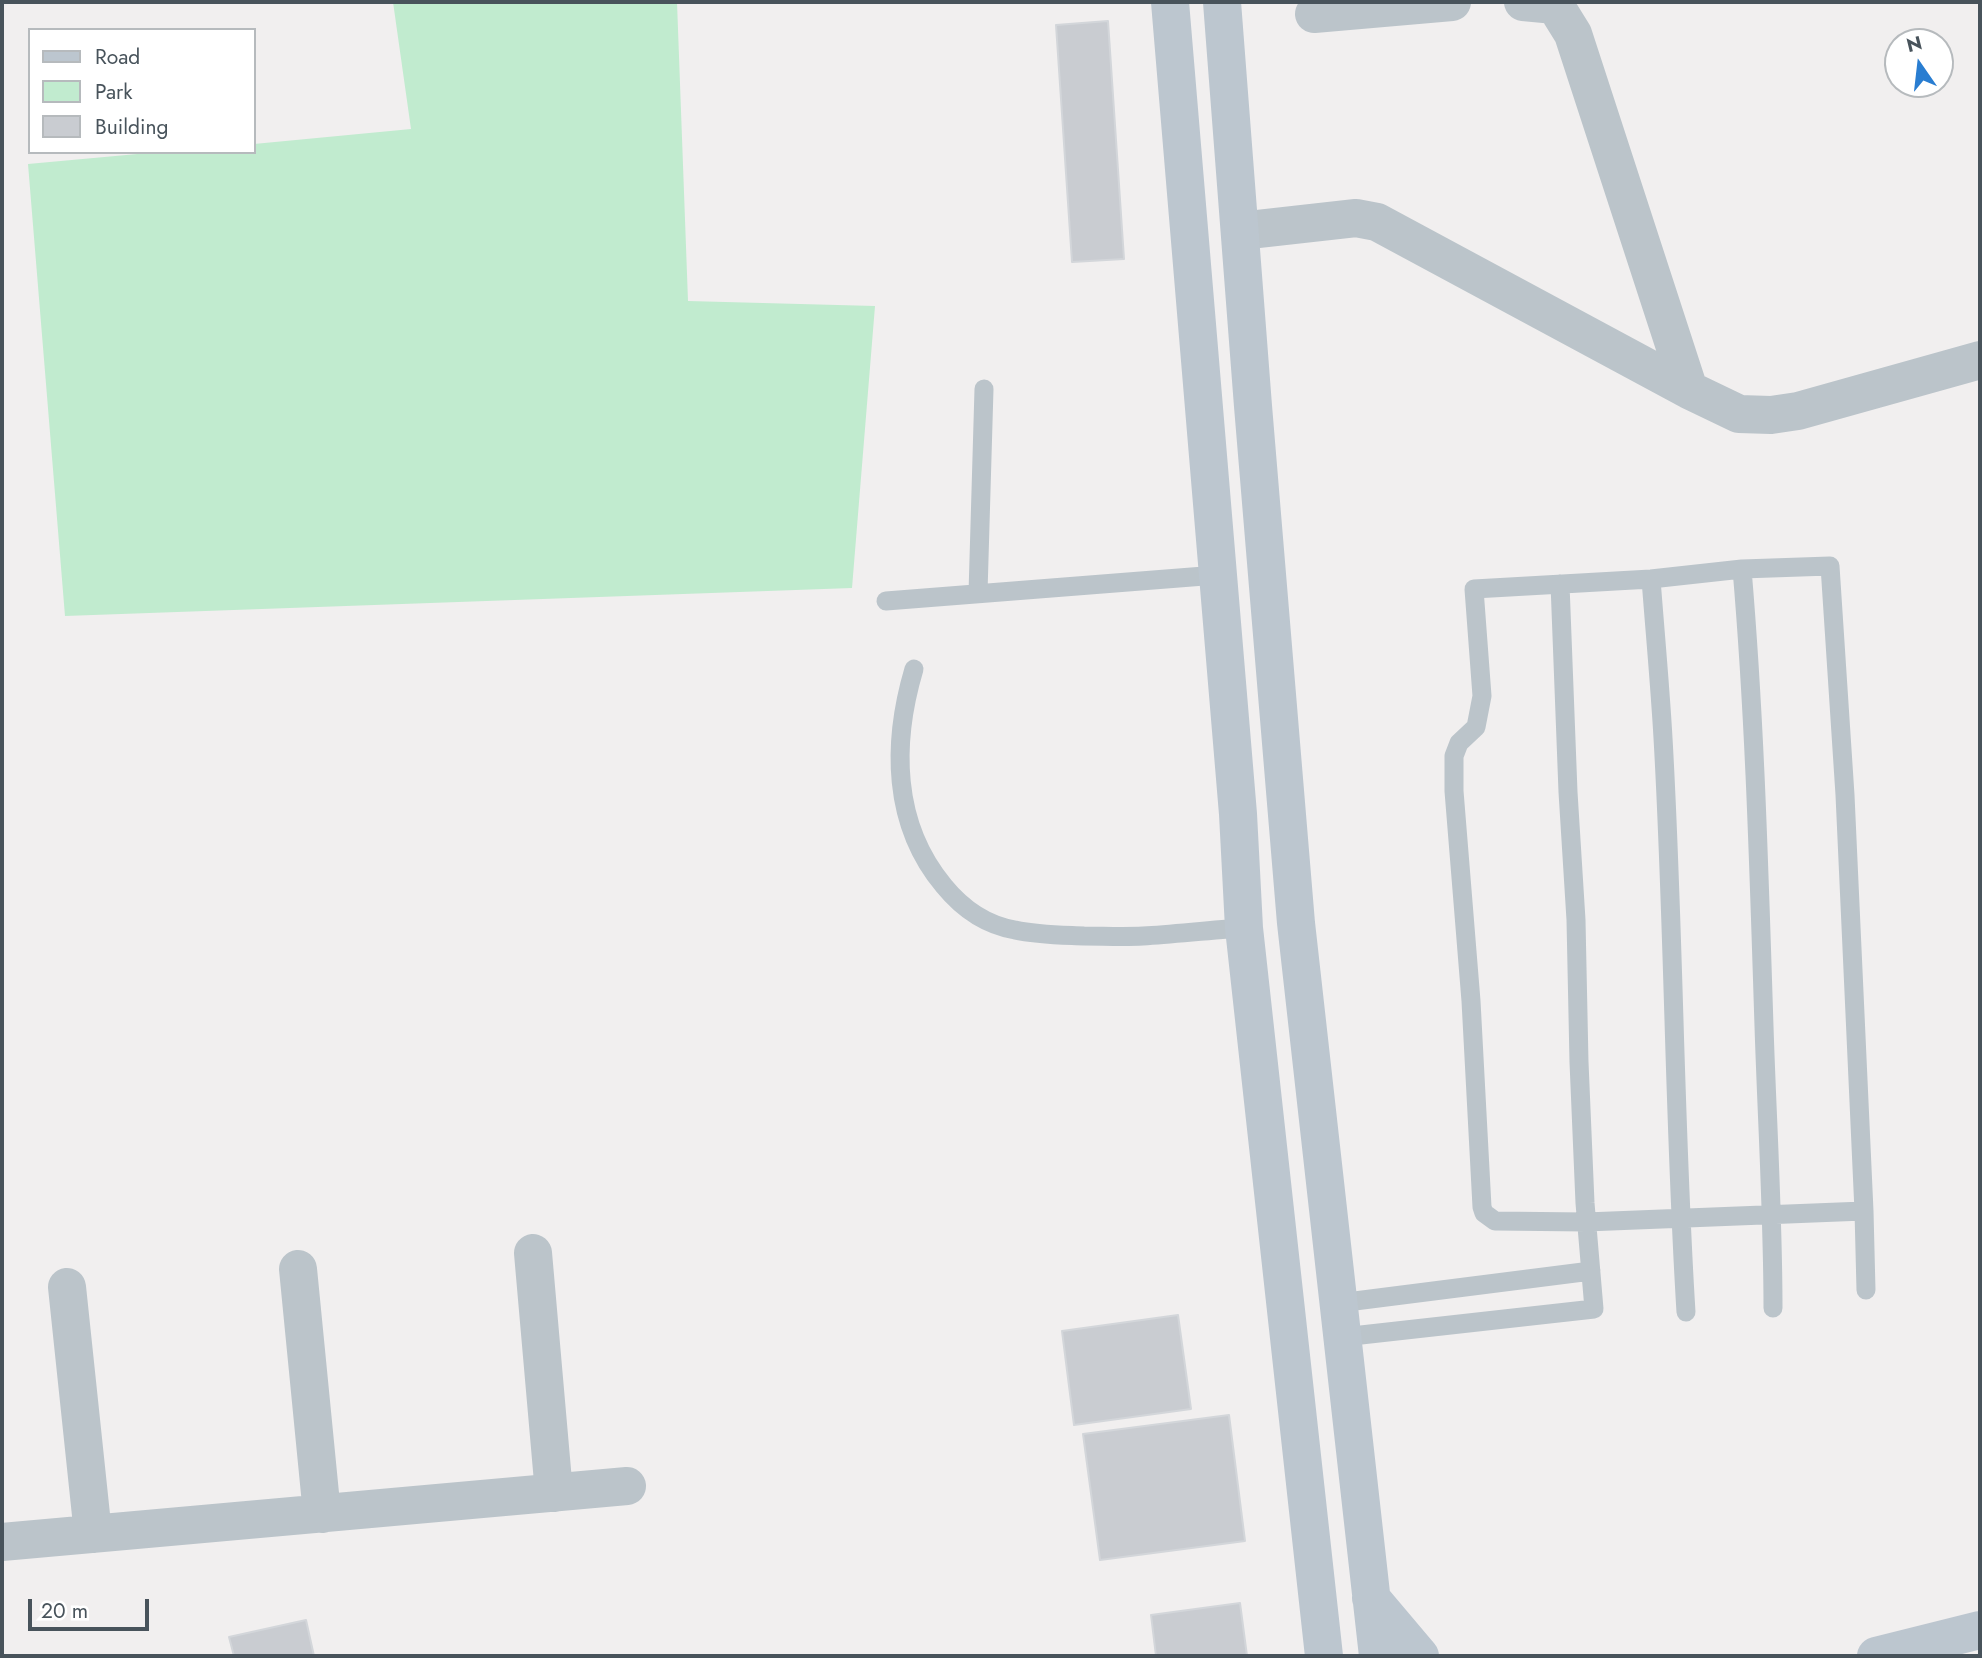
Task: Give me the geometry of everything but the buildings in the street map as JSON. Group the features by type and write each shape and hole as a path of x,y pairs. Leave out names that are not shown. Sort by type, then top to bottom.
{"main road":[{"path":"1170,2 1238,814 1244,928 1324,1656"},
{"path":"1222,2 1296,923 1377,1656"},
{"path":"1371,1598 1420,1656"},
{"path":"1875,1656 1980,1630"}],"street":[{"path":"1314,14 1452,2"},
{"path":"1522,2 1555,5 1573,34 1689,390"},
{"path":"1240,230 1356,218 1377,222 1689,390 1739,414 1771,415 1798,411 1980,360"},
{"path":"533,1253 554,1493"},
{"path":"298,1269 322,1514"},
{"path":"67,1287 93,1534"},
{"path":"2,1542 627,1486"}],"lane":[{"path":"978,593 984,388"},
{"path":"1864,1211 1586,1223 1495,1220 1485,1213 1482,1207 1470,988 1454,791 1454,756 1459,743 1476,727 1482,696 1474,589 1651,579 1742,569 1830,566 1845,795 1864,1211 1866,1290"},
{"path":"1742,569 1750,669 1772,1215 1773,1308"},
{"path":"886,600 1217,575"},
{"path":"1651,579 1663,738 1680,1219 1686,1312"},
{"path":"1341,1320 1594,1309 1586,1223 1576,920 1560,584"},
{"path":"914,669 905,697 901,725 902,797 911,831 928,867 953,898 976,916 1013,930 1064,936 1140,936 1244,928"},
{"path":"1341,1320 1591,1271"}],"green space":[{"path":"393,2 677,2 688,301 875,306 852,588 65,616 28,164 137,154 256,154 256,144 411,129"}]}
